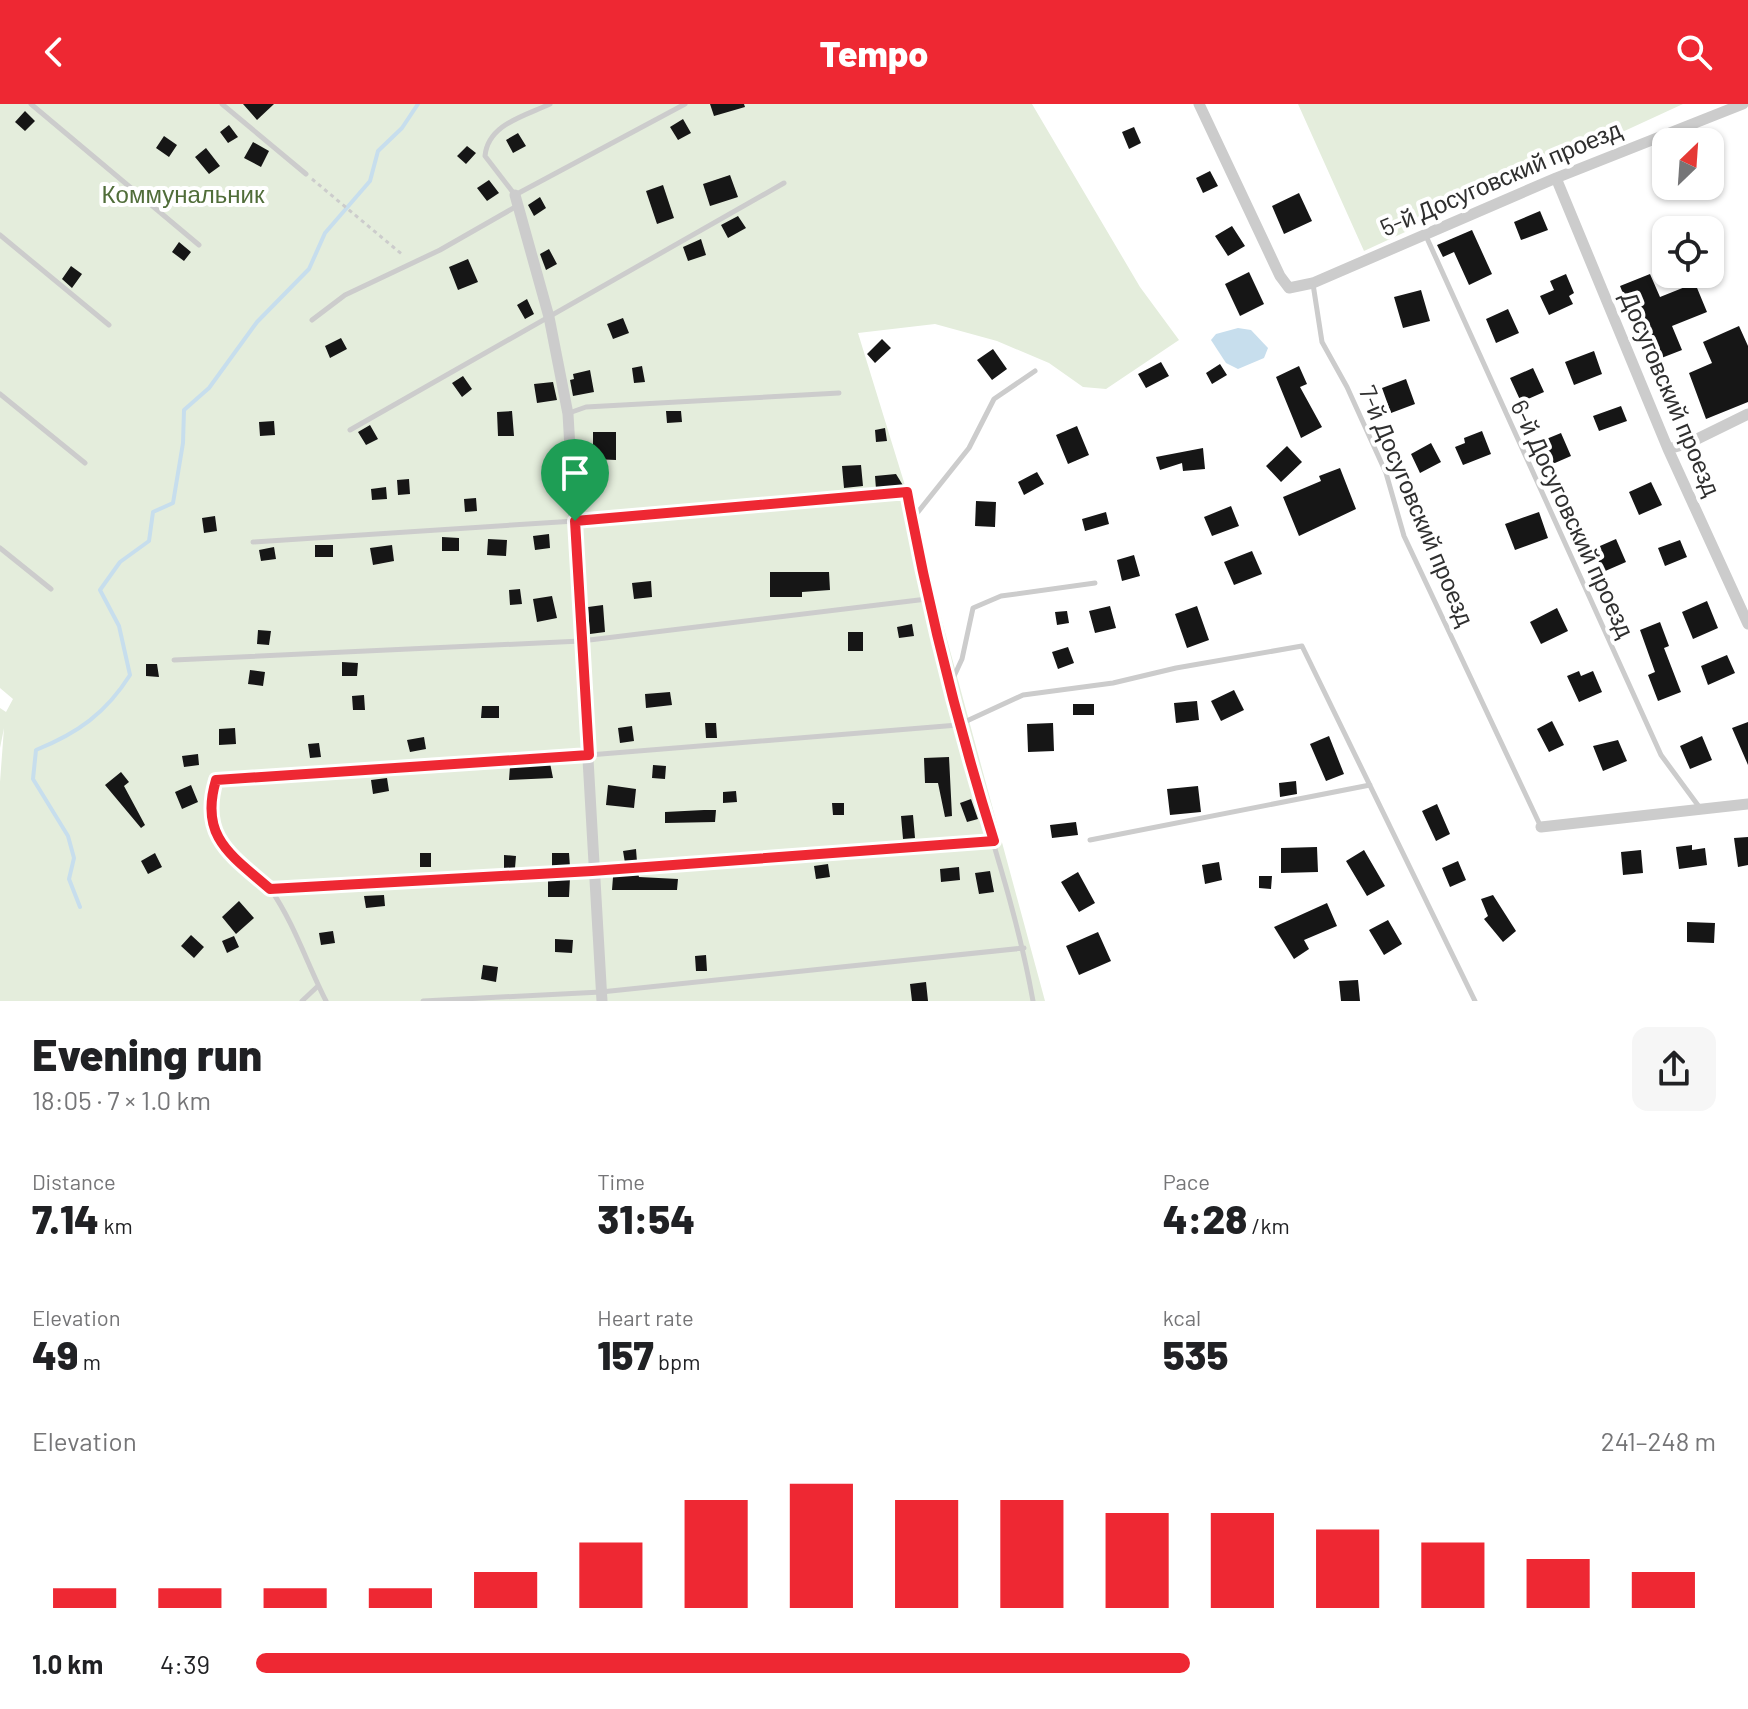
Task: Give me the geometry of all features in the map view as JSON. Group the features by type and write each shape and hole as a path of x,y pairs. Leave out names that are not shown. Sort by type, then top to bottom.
{"street":[{"path":"1199,104 1280,276 1289,288 1313,283"},
{"name":"5-й Досуговский проезд","path":"1313,283 1556,178 1743,104"},
{"name":"Досуговский проезд","path":"1556,178 1668,449 1748,624"},
{"path":"517,200 549,317 568,414 589,755 592,871 602,996"},
{"path":"1668,449 1689,443 1748,414"},
{"path":"1541,827 1748,804"}],"lane":[{"path":"31,104 199,245"},
{"path":"222,104 306,174"},
{"path":"517,200 485,156 486,144 496,130 550,104"},
{"path":"312,320 345,295 440,250 517,200 685,104"},
{"path":"350,430 784,183"},
{"path":"0,235 109,325"},
{"name":"6-й Досуговский проезд","path":"1426,236 1661,755 1701,809"},
{"name":"7-й Досуговский проезд","path":"1313,283 1322,342 1347,387 1386,473 1404,536 1541,827"},
{"path":"907,492 914,517 969,448 994,399 1035,371"},
{"path":"568,414 586,407 839,393"},
{"path":"0,394 85,463"},
{"path":"253,542 575,521 907,492"},
{"path":"907,492 927,599 948,687 1024,948 1033,1001"},
{"path":"0,548 51,589"},
{"path":"948,687 962,659 973,608 1001,596 1095,583"},
{"path":"174,660 581,641 927,599"},
{"path":"326,1001 270,889 223,848 208,807 216,780 589,755 958,725 1023,695 1113,683 1176,668 1302,646 1475,1001"},
{"path":"1090,840 1370,785"},
{"path":"270,889 592,871 994,841"},
{"path":"423,1001 602,996 1024,948"},
{"path":"302,1001 318,986"}],"path":[{"path":"306,174 410,262"}],"green space":[{"name":"Коммунальник","path":"0,104 1032,104 1140,287 1179,340 1106,389 1083,387 1049,363 997,341 935,324 858,333 907,492 1045,1001 0,1001 0,782 4,728 0,748 0,708 6,712 13,699 0,688"},
{"path":"1298,104 1683,104 1364,251"}],"water":[{"path":"1238,328 1251,330 1268,348 1264,358 1238,369 1226,363 1211,340 1216,334"}],"building":[{"path":"243,104 274,104 257,120"},
{"path":"710,104 744,104 745,107 714,116"},
{"path":"25,111 35,121 25,131 15,122"},
{"path":"683,119 691,133 678,140 670,127"},
{"path":"229,125 238,137 228,143 220,132"},
{"path":"1134,127 1141,143 1129,149 1122,132"},
{"path":"518,133 526,146 513,153 506,140"},
{"path":"164,136 177,145 169,157 156,148"},
{"path":"253,142 269,151 261,167 244,158"},
{"path":"467,146 476,153 466,164 457,156"},
{"path":"206,148 220,166 209,174 195,157"},
{"path":"1210,171 1218,186 1203,193 1196,178"},
{"path":"730,175 738,197 710,206 703,184"},
{"path":"489,180 499,193 487,201 477,188"},
{"path":"663,185 674,218 657,224 646,191"},
{"path":"1299,193 1312,221 1284,234 1272,206"},
{"path":"540,197 546,208 534,216 528,205"},
{"path":"1540,211 1548,230 1521,240 1514,222"},
{"path":"738,216 746,228 728,238 721,225"},
{"path":"1232,226 1245,246 1228,256 1215,236"},
{"path":"1472,230 1492,274 1469,285 1454,252 1443,257 1437,245"},
{"path":"701,239 706,255 688,261 683,247"},
{"path":"179,242 191,252 184,261 172,252"},
{"path":"549,249 557,264 546,270 540,254"},
{"path":"468,259 478,282 458,290 449,267"},
{"path":"71,266 82,274 72,288 62,279"},
{"path":"1249,272 1264,304 1240,316 1225,284"},
{"path":"1566,274 1574,293 1569,296 1573,304 1549,315 1540,296 1554,290 1550,281"},
{"path":"1650,274 1652,288 1656,288 1660,297 1682,288 1697,288 1707,312 1672,326 1682,350 1651,362 1620,286"},
{"path":"1421,290 1430,321 1403,328 1394,297"},
{"path":"527,299 534,314 525,319 517,305"},
{"path":"1508,309 1519,333 1496,343 1486,319"},
{"path":"623,318 629,333 613,339 607,324"},
{"path":"1739,326 1748,346 1748,402 1706,419 1689,373 1712,363 1703,342"},
{"path":"341,338 347,349 330,358 325,346"},
{"path":"882,339 891,348 875,363 867,354"},
{"path":"993,349 1007,369 992,380 977,360"},
{"path":"1594,351 1602,374 1574,385 1565,362"},
{"path":"1161,362 1169,376 1146,388 1138,374"},
{"path":"1220,364 1227,375 1212,384 1206,373"},
{"path":"642,366 645,382 634,383 632,368"},
{"path":"1299,366 1307,384 1300,387 1322,427 1301,438 1276,377"},
{"path":"1533,368 1544,392 1521,402 1510,378"},
{"path":"590,370 594,392 573,396 570,380 574,379 573,374"},
{"path":"463,376 472,389 462,397 452,383"},
{"path":"1406,379 1415,404 1391,413 1382,388"},
{"path":"553,382 557,400 537,403 534,384"},
{"path":"1621,406 1627,421 1599,431 1593,416"},
{"path":"512,411 514,436 498,436 497,412"},
{"path":"666,411 681,411 682,422 667,423"},
{"path":"274,421 275,435 260,436 259,422"},
{"path":"370,425 378,439 366,445 358,432"},
{"path":"1077,426 1089,455 1068,464 1056,435"},
{"path":"885,428 887,441 876,442 875,430"},
{"path":"1482,431 1491,454 1463,465 1455,447 1465,443 1464,438"},
{"path":"593,432 616,432 616,460 593,459"},
{"path":"1561,433 1571,456 1548,466 1539,442"},
{"path":"1431,443 1441,462 1420,473 1411,454"},
{"path":"1287,446 1302,462 1281,482 1266,466"},
{"path":"1203,448 1205,469 1183,471 1182,463 1160,470 1156,457"},
{"path":"861,465 863,486 844,488 842,466"},
{"path":"1340,468 1356,509 1299,536 1283,497 1321,481 1319,476"},
{"path":"1037,472 1044,484 1024,495 1018,482"},
{"path":"896,474 904,487 876,489 875,476"},
{"path":"409,479 410,494 398,495 397,480"},
{"path":"1651,482 1662,505 1639,515 1629,492"},
{"path":"386,487 387,499 372,500 371,489"},
{"path":"476,498 477,511 465,512 464,499"},
{"path":"976,501 996,502 995,527 975,526"},
{"path":"1231,506 1239,526 1212,536 1204,517"},
{"path":"1106,512 1109,524 1085,531 1082,519"},
{"path":"1539,512 1548,538 1515,550 1505,524"},
{"path":"215,516 217,531 204,533 202,518"},
{"path":"549,534 550,548 535,550 533,536"},
{"path":"442,537 459,538 459,551 442,551"},
{"path":"488,539 507,540 506,556 487,555"},
{"path":"1616,539 1626,562 1603,572 1593,549"},
{"path":"1680,540 1687,557 1665,566 1658,548"},
{"path":"315,545 333,545 333,557 315,557"},
{"path":"392,545 394,561 373,565 370,548"},
{"path":"274,547 276,559 261,561 259,550"},
{"path":"1252,551 1262,574 1234,585 1224,562"},
{"path":"1134,555 1140,576 1122,581 1117,560"},
{"path":"770,572 829,572 830,590 802,592 802,597 770,597"},
{"path":"651,581 652,597 634,599 632,583"},
{"path":"520,589 522,604 510,605 509,590"},
{"path":"552,596 557,618 537,622 533,599"},
{"path":"1707,601 1718,628 1693,639 1682,612"},
{"path":"603,605 605,632 590,634 588,607"},
{"path":"1110,606 1116,628 1095,633 1089,611"},
{"path":"1197,606 1209,640 1187,648 1175,614"},
{"path":"1557,608 1568,631 1541,644 1530,622"},
{"path":"1067,611 1069,623 1057,625 1055,612"},
{"path":"1660,622 1669,646 1664,648 1681,692 1658,701 1648,675 1655,672 1640,630"},
{"path":"912,624 914,636 899,638 897,627"},
{"path":"258,630 271,631 269,645 257,644"},
{"path":"848,632 863,632 863,651 848,651"},
{"path":"1068,647 1074,663 1058,669 1052,652"},
{"path":"1727,655 1735,673 1708,685 1701,666"},
{"path":"342,662 358,663 357,676 342,676"},
{"path":"146,664 157,664 159,677 146,676"},
{"path":"250,670 265,672 263,686 248,684"},
{"path":"1579,671 1581,676 1593,671 1602,692 1579,702 1567,676"},
{"path":"1234,690 1244,710 1221,721 1211,701"},
{"path":"670,692 672,705 646,708 645,694"},
{"path":"364,695 365,710 353,710 352,696"},
{"path":"1197,701 1199,720 1176,723 1174,703"},
{"path":"1073,704 1094,704 1094,715 1073,715"},
{"path":"482,706 499,706 499,718 481,718"},
{"path":"1552,721 1564,745 1549,752 1537,729"},
{"path":"1748,722 1748,765 1732,728"},
{"path":"705,723 716,723 717,738 706,738"},
{"path":"1053,723 1054,751 1028,752 1027,724"},
{"path":"632,726 634,741 620,743 618,728"},
{"path":"235,728 236,744 219,745 219,729"},
{"path":"1329,736 1344,774 1326,781 1310,744"},
{"path":"1702,736 1712,760 1690,769 1680,746"},
{"path":"424,737 426,749 410,752 407,740"},
{"path":"1618,740 1627,761 1603,771 1593,746"},
{"path":"319,743 321,757 310,758 308,744"},
{"path":"198,754 199,765 184,767 182,756"},
{"path":"949,757 952,816 945,817 938,783 925,783 924,758"},
{"path":"550,763 553,778 509,780 510,766"},
{"path":"653,765 666,766 665,779 652,778"},
{"path":"121,772 129,782 124,786 145,825 141,828 105,785"},
{"path":"387,778 389,791 373,794 371,780"},
{"path":"1296,781 1297,794 1280,797 1279,783"},
{"path":"191,785 198,802 182,809 175,792"},
{"path":"608,785 636,789 634,808 606,805"},
{"path":"1198,786 1201,812 1170,815 1167,789"},
{"path":"736,791 737,802 723,803 723,792"},
{"path":"971,799 978,819 967,822 960,803"},
{"path":"832,803 844,803 844,815 833,815"},
{"path":"1437,804 1450,834 1436,841 1422,811"},
{"path":"716,810 715,822 665,823 665,812"},
{"path":"913,815 915,838 903,839 901,816"},
{"path":"1076,822 1078,835 1052,838 1050,825"},
{"path":"1748,837 1748,865 1738,867 1734,838"},
{"path":"1692,845 1692,850 1705,848 1707,865 1679,869 1676,847"},
{"path":"1317,847 1318,872 1281,873 1281,848"},
{"path":"636,849 637,862 625,863 623,851"},
{"path":"1364,850 1385,886 1367,896 1346,861"},
{"path":"1641,850 1643,873 1623,875 1621,852"},
{"path":"155,853 162,867 148,874 141,861"},
{"path":"420,853 431,853 431,867 420,867"},
{"path":"552,853 569,853 570,867 552,868"},
{"path":"504,855 516,856 515,868 504,868"},
{"path":"1458,861 1466,880 1450,887 1442,868"},
{"path":"1219,862 1222,880 1205,884 1202,865"},
{"path":"828,864 830,877 816,879 814,866"},
{"path":"959,867 960,880 941,882 940,869"},
{"path":"990,871 994,892 979,894 975,873"},
{"path":"1078,872 1095,903 1079,912 1061,882"},
{"path":"638,873 639,877 678,879 677,890 612,890 613,877"},
{"path":"1259,876 1272,876 1271,889 1259,888"},
{"path":"570,878 569,897 548,897 548,881"},
{"path":"384,895 385,906 366,908 364,896"},
{"path":"1493,895 1516,931 1503,942 1484,919 1488,916 1481,899"},
{"path":"239,901 254,918 236,934 222,917"},
{"path":"1327,903 1337,926 1304,940 1309,949 1294,959 1274,927"},
{"path":"1388,920 1402,944 1384,955 1369,930"},
{"path":"1687,922 1715,923 1714,943 1687,942"},
{"path":"333,931 335,943 321,945 319,933"},
{"path":"1098,932 1111,961 1079,975 1066,946"},
{"path":"191,935 204,947 194,958 181,946"},
{"path":"234,936 239,947 227,953 222,941"},
{"path":"555,939 573,940 572,953 555,952"},
{"path":"706,955 707,971 696,971 695,956"},
{"path":"483,965 498,967 496,982 481,979"},
{"path":"1358,980 1360,1001 1341,1001 1339,981"},
{"path":"926,982 928,1001 912,1001 910,984"}],"waterway":[{"path":"80,907 69,879 74,858 68,836 33,779 36,750 90,720 111,700 130,675 119,626 100,590 120,562 149,541 153,512 173,503 183,443 184,410 209,388 257,322 309,269 325,233 370,181 378,151 402,128 418,104"}],"route":[{"path":"907,492 927,599 948,687 994,841 592,871 270,889 223,848 208,807 216,780 589,755 575,521 907,492"}]}
